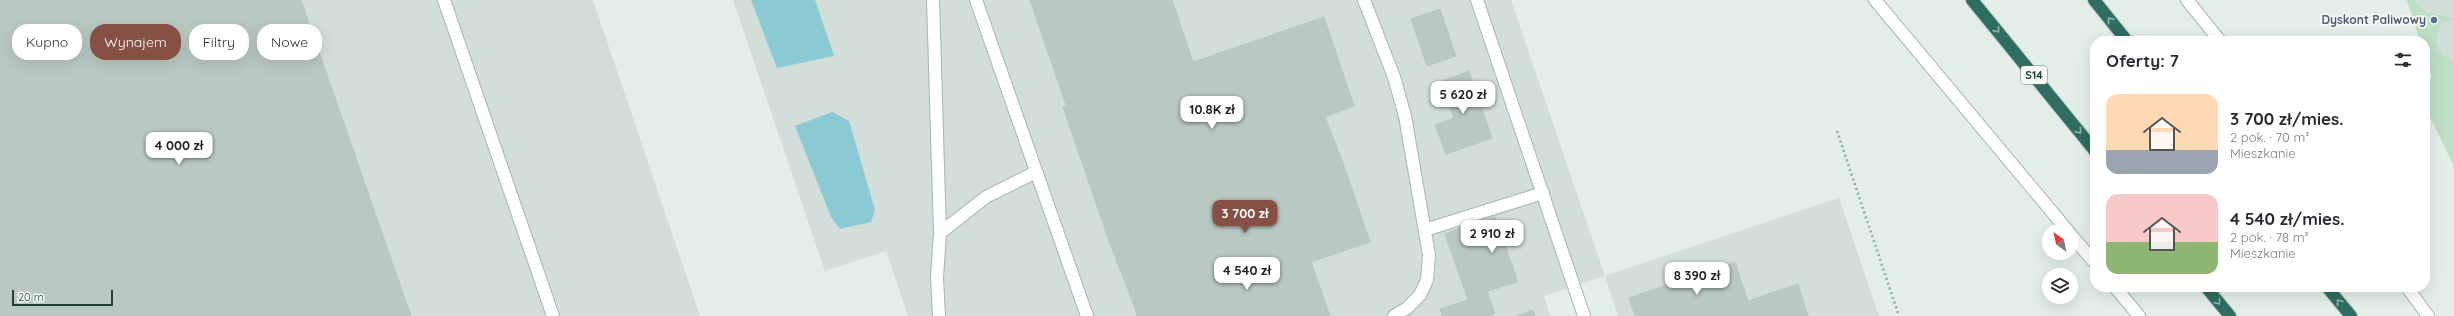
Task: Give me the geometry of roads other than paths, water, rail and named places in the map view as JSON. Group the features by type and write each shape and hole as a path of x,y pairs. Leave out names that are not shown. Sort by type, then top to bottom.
{"highway":[{"name":"S14","path":"1972,0 2090,145"},
{"path":"2094,0 2123,36"},
{"path":"2210,292 2230,316"},
{"path":"2331,292 2351,316"}],"lane":[{"path":"444,0 553,316"},
{"path":"933,0 940,233 937,278 939,316"},
{"path":"976,0 1086,316"},
{"path":"1364,0 1401,98 1410,137 1429,256 1427,280 1420,296 1394,316"},
{"path":"1477,0 1584,316"},
{"path":"1875,0 2062,224"},
{"path":"2187,0 2216,36"},
{"path":"940,233 986,197 1036,172"},
{"path":"1425,230 1543,193"},
{"path":"2078,242 2090,257"},
{"path":"2119,292 2139,316"},
{"path":"2411,292 2428,316"}],"water":[{"path":"751,0 815,0 834,56 777,68"},
{"path":"832,112 849,121 875,210 871,222 840,229 831,217 795,126"}],"place":[{"name":"Dyskont Paliwowy","path":"2434,20"}]}
